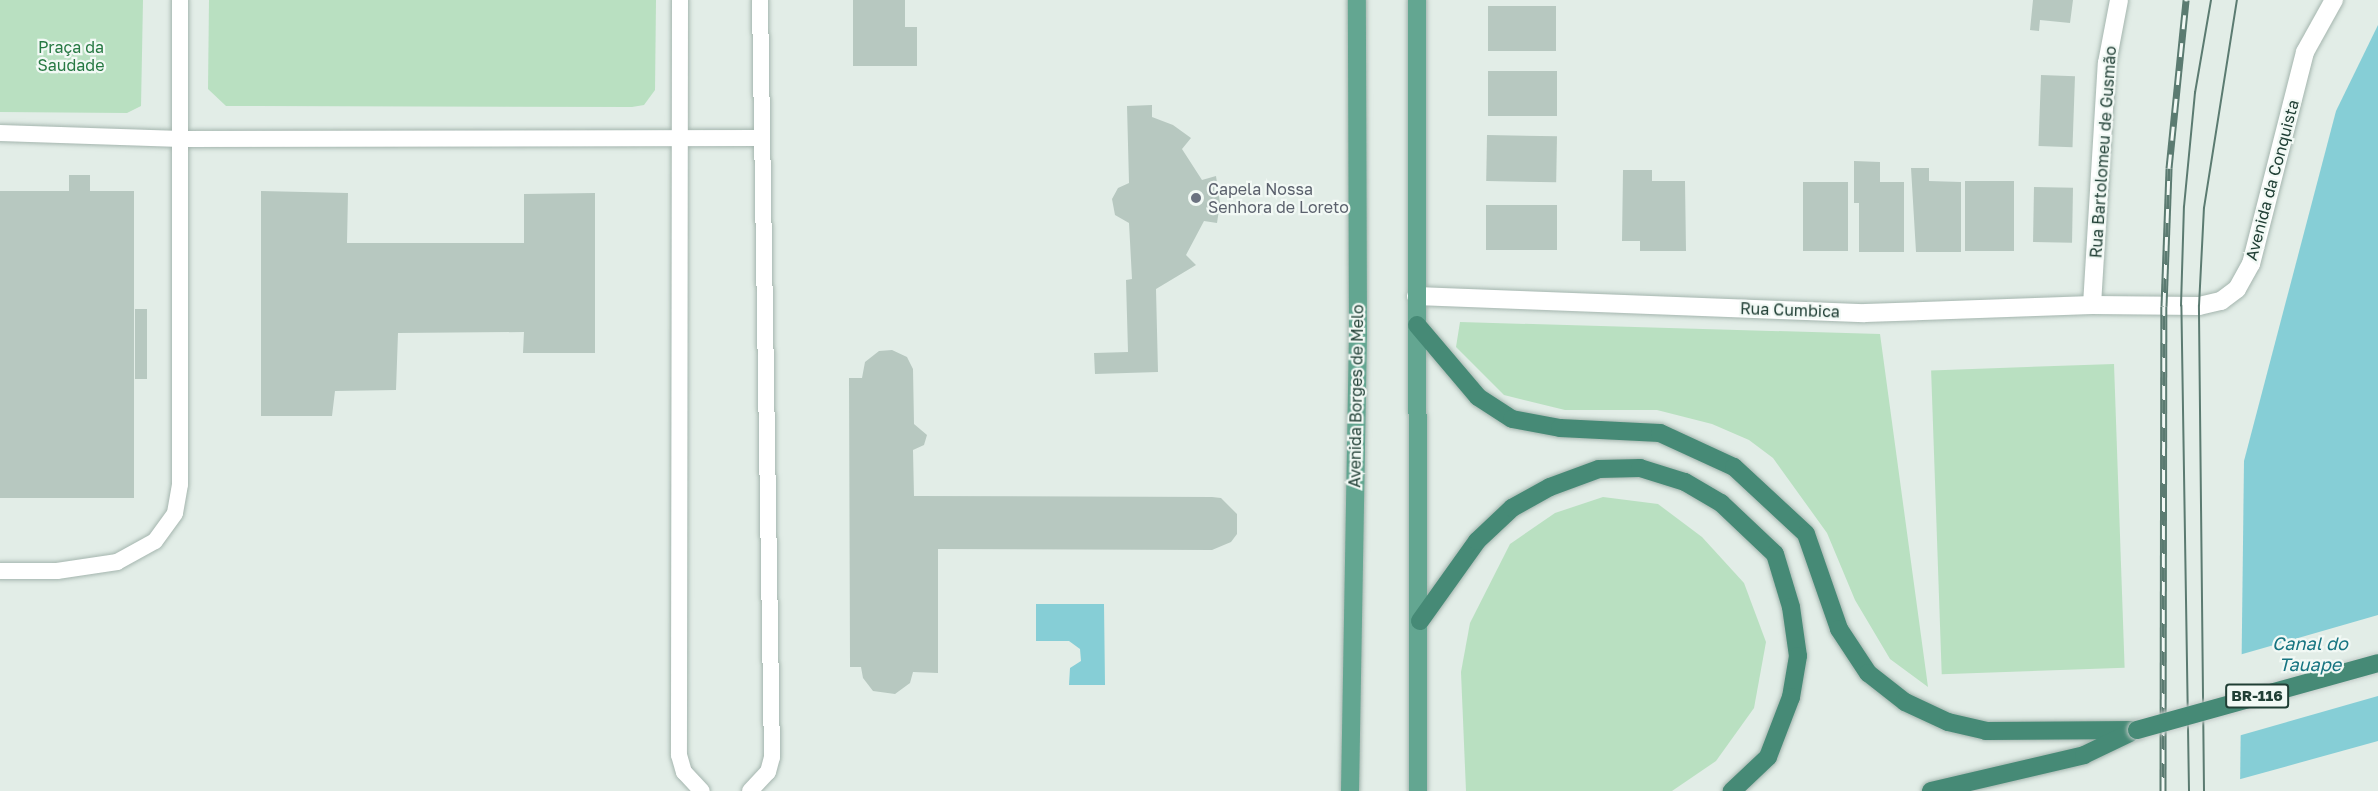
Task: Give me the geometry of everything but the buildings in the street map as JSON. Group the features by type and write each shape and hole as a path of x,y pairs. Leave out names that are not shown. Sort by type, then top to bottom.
{"highway":[{"path":"1417,325 1478,397 1512,419 1560,428 1660,433 1734,467 1806,534 1839,629 1868,673 1905,702 1948,723 1986,731 2137,730"},
{"path":"1420,621 1477,541 1512,508 1550,487 1599,469 1640,468 1685,482 1720,503 1775,554 1791,607 1798,656 1791,697 1768,757 1732,791"},
{"name":"BR-116","path":"1931,791 2084,755 2137,730 2378,663"}],"main road":[{"name":"Avenida Borges de Melo","path":"1350,791 1358,333 1357,0"},
{"path":"1417,0 1416,296 1420,621 1418,791"}],"street":[{"name":"Rua Bartolomeu de Gusmão","path":"2092,305 2107,63 2119,0"},
{"name":"Avenida da Conquista","path":"2164,306 2221,301 2238,289 2251,264 2305,52 2334,0"},
{"name":"Rua Cumbica","path":"1416,296 1865,313 2092,305 2164,306"}],"lane":[{"path":"0,571 57,571 117,562 155,541 175,513 180,484 180,0"},
{"path":"680,0 679,755 684,772 702,791"},
{"path":"750,791 768,772 772,757 760,138 760,0"},
{"path":"0,133 181,140 760,138"}],"green space":[{"name":"Praça da Saudade","path":"0,0 143,0 141,106 127,113 0,112"},
{"path":"209,0 656,0 655,90 644,105 632,107 226,106 208,89"},
{"path":"1460,322 1880,334 1928,687 1890,659 1855,600 1827,533 1773,458 1749,440 1712,424 1657,410 1565,410 1504,395 1456,347"},
{"path":"2114,364 2125,668 1942,674 1931,370"},
{"path":"1603,497 1658,504 1702,537 1744,583 1766,642 1754,708 1716,761 1672,791 1466,791 1461,672 1470,623 1510,544 1555,513"}],"water":[{"name":"Canal do Tauape","path":"2378,25 2378,791 2240,791 2244,461 2336,111"},
{"path":"1036,604 1104,604 1105,685 1069,685 1070,668 1081,661 1080,649 1069,641 1036,641"}],"pier":[{"path":"2378,615 2378,696 2238,736 2239,655"},
{"path":"2378,741 2378,791 2237,791 2237,780"}],"tram line":[{"path":"2189,791 2181,306 2184,207 2195,93 2211,0"},
{"path":"2204,791 2199,306 2204,208 2237,0"}],"railway":[{"path":"2163,791 2164,306 2169,168 2186,0"}],"place":[{"name":"Capela Nossa Senhora de Loreto","path":"1196,198"}]}
